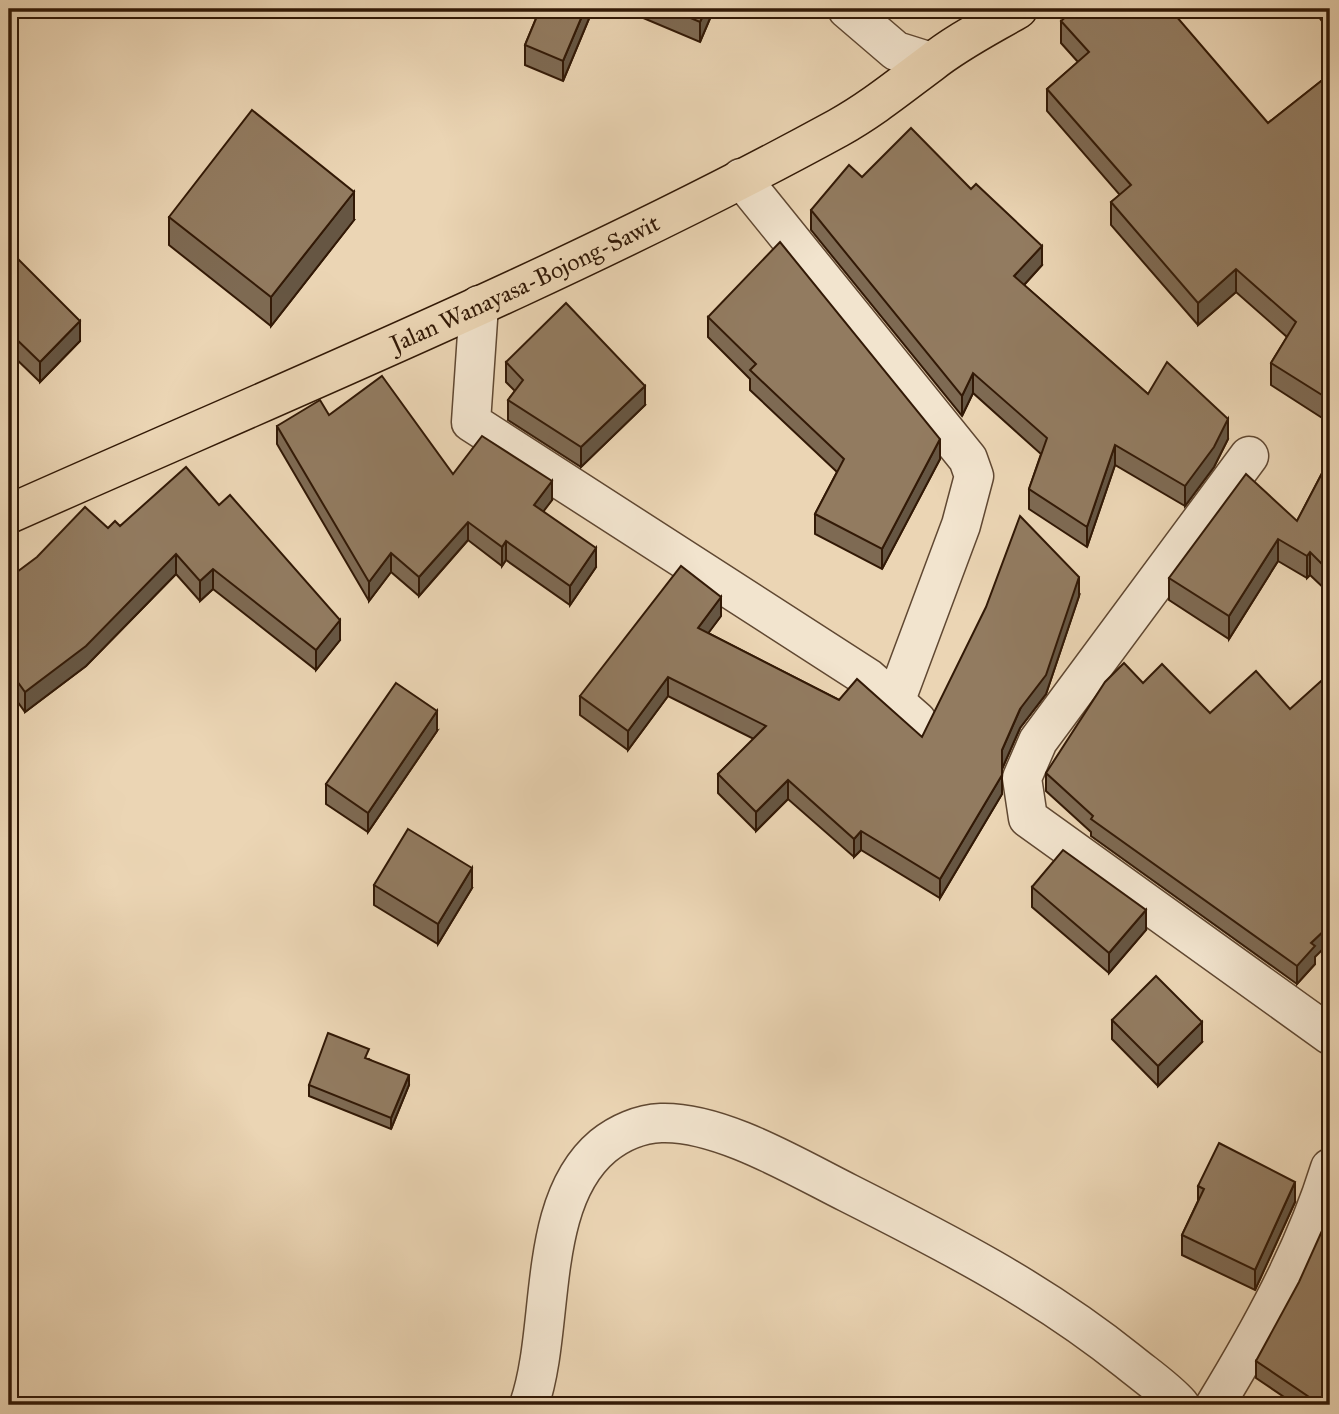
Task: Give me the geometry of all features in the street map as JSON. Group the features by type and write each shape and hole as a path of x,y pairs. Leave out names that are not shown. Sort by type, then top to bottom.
{"main road":[{"name":"Jalan Wanayasa-Bojong-Sawit","path":"9,514 479,306 741,178 841,126 906,85 931,62 1018,9"}],"street":[{"path":"847,9 896,51 931,62"},
{"path":"479,306 471,422 868,678 906,711 974,476 968,459 741,178"},
{"path":"1249,456 1038,741 1022,778 1028,817 1330,1035"},
{"path":"529,1405 539,1377 558,1228 573,1184 602,1147 633,1128 662,1123 708,1130 759,1148 982,1260 1083,1325 1180,1405"},
{"path":"1215,1405 1257,1335 1307,1227 1330,1168"}],"building":[{"path":"540,9 585,9 563,61 525,45"},
{"path":"669,9 706,9 700,22"},
{"path":"1075,9 1170,9 1268,123 1330,74 1330,400 1271,363 1296,322 1236,269 1198,303 1111,202 1131,185 1047,89 1089,52 1061,21"},
{"path":"252,110 354,192 271,297 169,217"},
{"path":"911,128 971,189 976,184 1042,246 1014,276 1148,394 1167,362 1228,419 1214,447 1185,486 1115,445 1087,527 1029,489 1047,438 973,373 962,396 811,210 849,165 862,177"},
{"path":"780,242 940,439 882,549 815,514 844,459 750,370 756,364 708,317"},
{"path":"9,250 80,321 40,362 9,332"},
{"path":"566,303 645,386 581,447 508,400 523,380 506,362"},
{"path":"382,376 453,474 482,436 552,481 534,505 596,548 570,586 506,541 502,547 468,522 419,577 391,553 369,582 277,426 320,400 329,415"},
{"path":"1330,458 1330,572 1310,552 1307,556 1278,539 1229,616 1169,578 1246,474 1297,521"},
{"path":"186,467 219,505 230,495 340,620 316,650 213,569 200,581 176,554 86,646 25,692 9,670 9,578 37,557 85,507 108,528 115,521 120,526"},
{"path":"1020,516 1079,577 1046,675 1020,709 1002,750 1002,775 940,879 861,831 854,839 788,780 756,812 718,774 766,726 668,677 628,731 580,696 681,566 721,597 698,628 839,700 857,679 922,737 986,607"},
{"path":"1124,663 1143,683 1162,664 1210,713 1256,671 1290,709 1330,673 1330,925 1311,943 1315,946 1297,966 1091,819 1093,816 1046,773 1105,682"},
{"path":"396,683 437,711 368,813 326,784"},
{"path":"408,829 472,868 438,924 374,885"},
{"path":"1063,850 1146,910 1109,953 1032,887"},
{"path":"1156,976 1202,1022 1158,1066 1112,1020"},
{"path":"328,1033 369,1049 365,1058 409,1075 391,1118 309,1085"},
{"path":"1219,1143 1295,1182 1255,1270 1182,1235 1204,1189 1198,1186"},
{"path":"1330,1213 1330,1405 1321,1405 1256,1361 1299,1282"}]}
